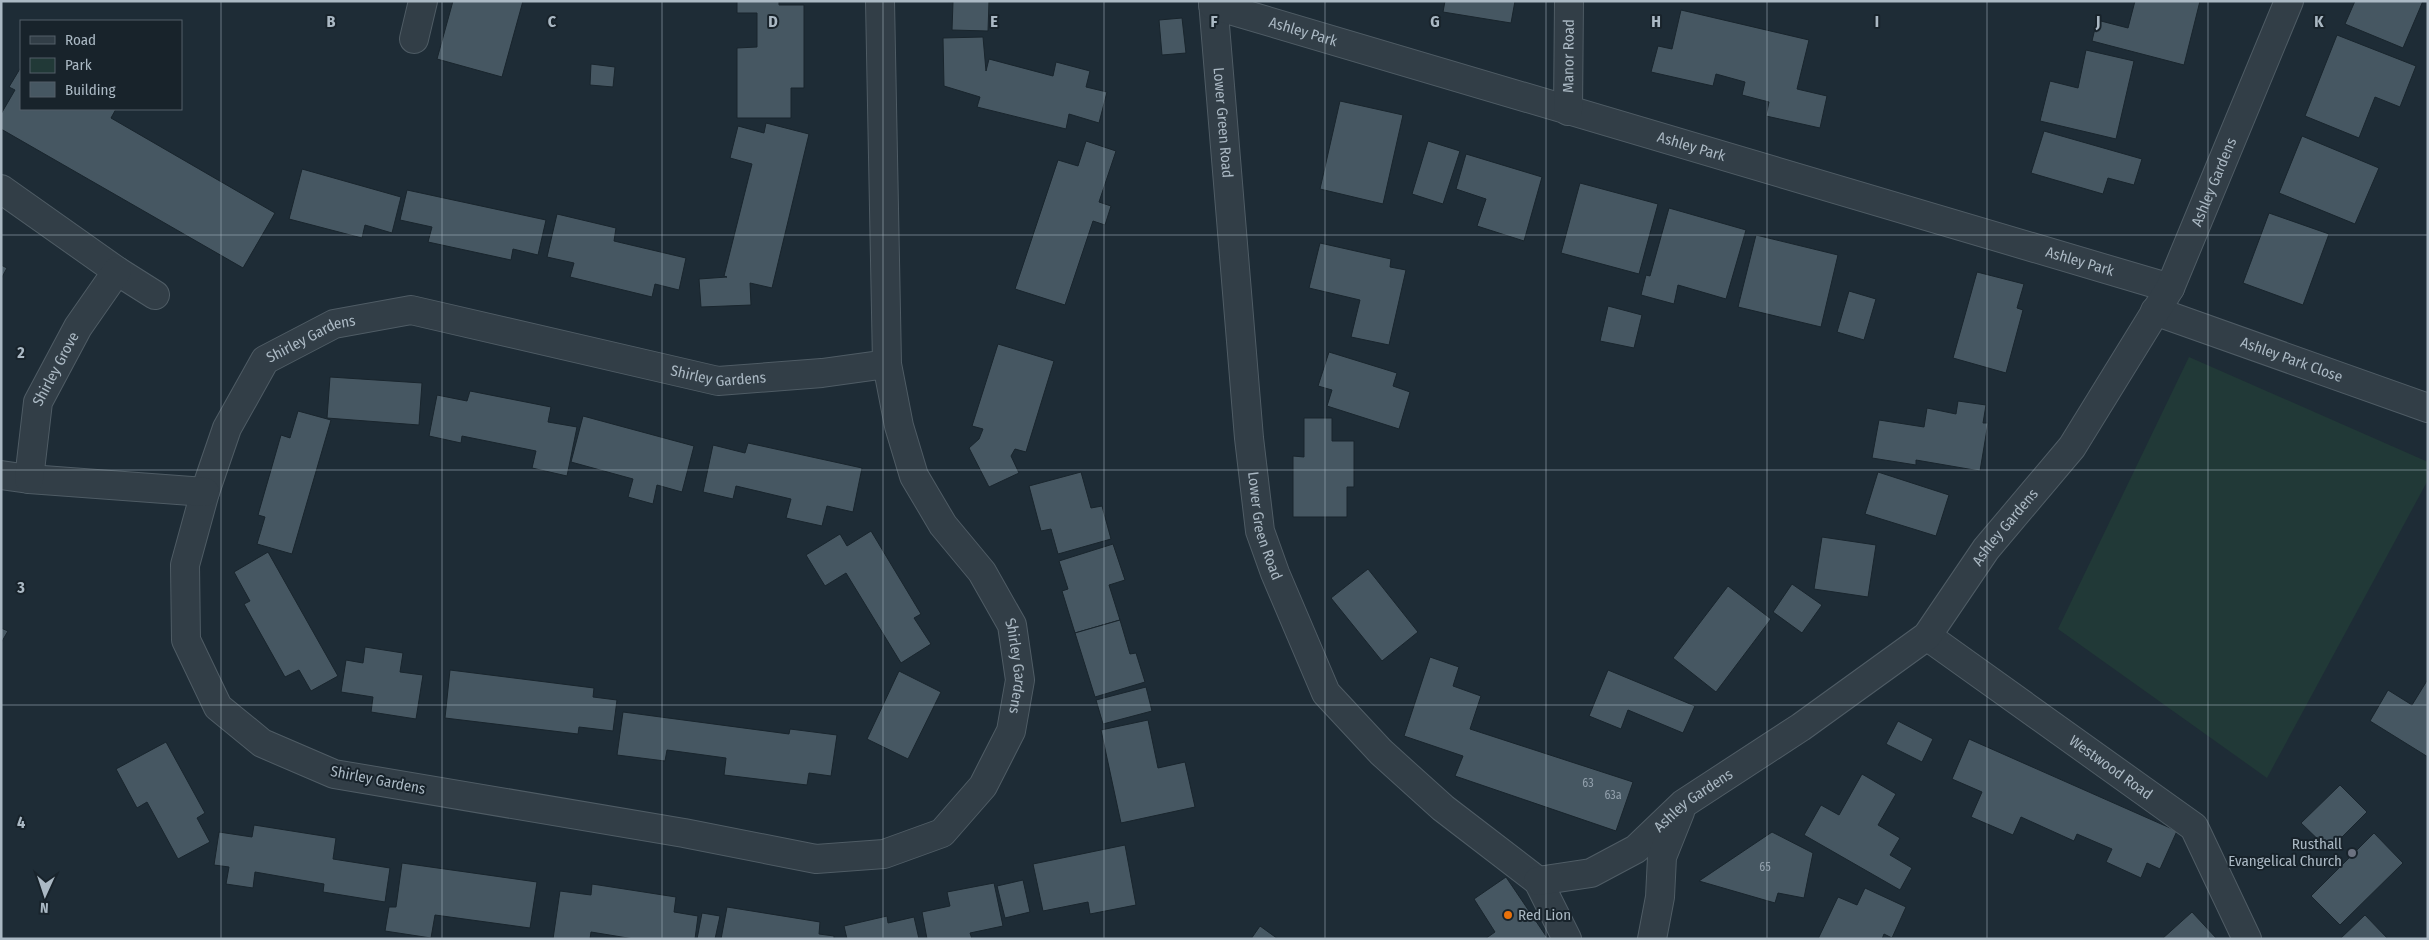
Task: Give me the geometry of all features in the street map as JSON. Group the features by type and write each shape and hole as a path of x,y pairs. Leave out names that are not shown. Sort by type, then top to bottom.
{"street":[{"path":"414,39 423,1"},
{"name":"Shirley Gardens","path":"880,1 887,364 899,426 914,476 943,524 982,572 1012,625 1020,680 1011,730 984,786 942,834 884,854 816,859 684,833 334,774 262,743 218,707 186,640 185,565 205,492 227,428 265,360 334,324 411,310 718,381 822,373 887,364"},
{"name":"Manor Road","path":"1568,111 1570,1"},
{"name":"Ashley Gardens","path":"1538,881 1591,874 1636,849 1683,804 1801,727 1927,636 1986,549 2072,446 2170,288 2289,1"},
{"name":"Ashley Park","path":"1213,3 1568,111 2170,288"},
{"name":"Lower Green Road","path":"1213,3 1249,438 1260,530 1275,573 1326,693 1381,752 1443,808 1538,881 1568,939"},
{"path":"1,189 117,271 155,295"},
{"name":"Shirley Grove","path":"29,479 38,402 78,327 117,271"},
{"name":"Ashley Park Close","path":"2155,311 2428,408"},
{"path":"1,475 29,479 205,492"},
{"name":"Westwood Road","path":"1927,636 2194,826 2247,939"},
{"path":"1652,939 1660,897 1662,857 1683,804"}],"green space":[{"path":"2189,357 2428,462 2428,480 2267,778 2058,629"}],"building":[{"path":"453,1 523,1 502,77 437,59"},
{"path":"737,1 779,1 779,5 804,5 804,88 791,88 791,118 737,118 737,48 757,47 757,13 737,13"},
{"path":"942,1 989,1 988,31 952,30 953,2"},
{"path":"1445,1 1515,1 1511,23 1443,12"},
{"path":"2135,1 2200,1 2184,65 2092,41 2097,20 2128,28"},
{"path":"2355,1 2423,1 2403,48 2345,24"},
{"path":"1681,10 1809,40 1797,89 1827,96 1820,128 1766,116 1769,102 1742,95 1745,82 1716,74 1713,86 1651,72 1658,46 1672,49"},
{"path":"1182,18 1186,53 1162,55 1159,20"},
{"path":"2337,35 2416,66 2400,107 2375,97 2359,138 2305,116"},
{"path":"983,37 986,71 989,59 1053,76 1056,62 1090,71 1086,87 1107,92 1099,123 1069,114 1066,129 977,107 980,97 944,86 943,38"},
{"path":"2086,50 2134,61 2116,139 2040,121 2050,81 2078,88"},
{"path":"591,64 615,67 613,87 590,85"},
{"path":"20,69 20,110 115,110 111,118 275,213 243,268 1,129 1,114 15,90 9,87"},
{"path":"1340,101 1403,115 1383,204 1320,189"},
{"path":"766,123 809,134 772,288 750,283 751,305 701,307 699,279 727,277 724,276 752,164 730,158 738,126 764,133"},
{"path":"2044,131 2142,159 2134,185 2108,178 2103,194 2031,173"},
{"path":"2302,136 2379,168 2355,224 2279,193"},
{"path":"1086,141 1116,151 1099,202 1111,206 1105,225 1093,221 1065,305 1015,289 1058,160 1078,166"},
{"path":"1428,141 1460,151 1443,204 1412,194"},
{"path":"1466,154 1542,177 1524,241 1477,226 1486,199 1456,189"},
{"path":"302,169 401,197 392,233 365,225 362,238 289,219"},
{"path":"1580,183 1658,204 1639,274 1561,253"},
{"path":"407,190 546,220 538,255 513,249 511,260 428,242 432,227 400,220"},
{"path":"1669,208 1746,230 1726,299 1678,285 1674,304 1641,295 1646,275 1650,276"},
{"path":"2269,213 2329,234 2303,305 2243,283"},
{"path":"557,214 616,228 614,241 686,258 679,290 655,284 652,297 570,277 574,263 547,257"},
{"path":"1756,235 1838,255 1821,327 1738,307"},
{"path":"1320,243 1391,259 1390,267 1406,270 1389,345 1351,337 1360,300 1309,288"},
{"path":"1,265 7,268 1,279"},
{"path":"1977,272 2024,284 2017,308 2023,310 2006,373 1953,358"},
{"path":"1849,291 1876,299 1864,340 1837,332"},
{"path":"1608,306 1642,315 1634,348 1600,341"},
{"path":"998,344 1054,361 1026,452 1015,449 1011,456 1019,473 989,487 969,448 979,439 983,429 972,426"},
{"path":"1329,352 1397,373 1393,386 1410,392 1399,429 1327,406 1332,390 1318,386"},
{"path":"330,377 422,383 419,425 327,418"},
{"path":"470,391 551,407 548,422 577,427 567,476 532,468 536,451 462,436 461,443 429,436 437,395 467,401"},
{"path":"1958,401 1986,405 1983,423 1988,423 1980,471 1916,460 1916,465 1872,458 1879,420 1924,427 1927,408 1956,414"},
{"path":"298,411 331,420 292,554 257,544 265,517 258,515 281,435 290,438"},
{"path":"583,416 694,446 682,492 657,485 653,504 628,497 633,479 571,462"},
{"path":"1304,418 1332,418 1332,441 1354,441 1354,487 1347,487 1347,517 1293,517 1293,456 1304,457"},
{"path":"748,443 862,468 853,512 827,506 822,526 786,518 791,499 736,486 733,499 703,492 713,445 745,453"},
{"path":"1081,472 1091,508 1102,506 1111,539 1058,554 1051,529 1041,531 1029,486"},
{"path":"1878,472 1949,495 1936,536 1865,514"},
{"path":"871,531 921,614 914,618 931,644 901,663 846,573 825,586 806,555 840,534 847,546"},
{"path":"1822,537 1876,545 1868,597 1814,589"},
{"path":"1113,544 1125,580 1109,585 1120,620 1075,633 1062,591 1068,589 1059,561"},
{"path":"268,552 338,676 311,691 299,670 285,677 244,604 250,601 234,572"},
{"path":"1368,569 1418,632 1382,661 1331,598"},
{"path":"1792,584 1822,605 1802,633 1773,612"},
{"path":"1728,586 1771,619 1716,692 1673,658"},
{"path":"1120,620 1130,654 1136,653 1145,682 1095,697 1075,633"},
{"path":"1,628 8,631 1,643"},
{"path":"365,647 403,653 400,672 423,675 416,719 371,712 373,697 341,692 346,660 363,663"},
{"path":"1430,657 1459,667 1453,686 1481,696 1470,729 1633,782 1616,831 1455,776 1463,756 1404,736"},
{"path":"450,670 594,688 593,697 617,700 613,731 579,727 578,734 445,718"},
{"path":"1608,670 1695,706 1683,733 1628,710 1621,729 1589,716"},
{"path":"899,671 941,692 908,759 867,739"},
{"path":"2428,679 2428,757 2370,721 2388,690 2412,705"},
{"path":"1146,687 1152,711 1103,724 1096,700"},
{"path":"623,712 789,734 790,729 837,735 831,776 809,773 807,785 724,775 726,758 667,750 665,761 617,755"},
{"path":"1148,720 1158,768 1185,762 1195,807 1121,823 1101,730"},
{"path":"1898,721 1933,739 1922,762 1886,744"},
{"path":"1969,739 2177,831 2160,869 2147,863 2141,878 2106,862 2112,849 2077,834 2074,841 2021,817 2013,835 1971,817 1982,792 1952,779"},
{"path":"166,742 205,813 197,818 210,842 178,859 147,802 137,808 116,769"},
{"path":"1862,774 1896,794 1878,825 1900,838 1890,855 1912,868 1900,890 1804,835 1821,805 1839,815"},
{"path":"2340,785 2367,812 2329,850 2301,823"},
{"path":"254,825 336,838 333,859 390,868 385,902 323,892 324,884 255,872 253,888 226,884 229,867 214,865 219,832 252,837"},
{"path":"1772,832 1813,853 1804,898 1778,893 1775,903 1699,881"},
{"path":"2374,833 2403,863 2340,925 2311,896"},
{"path":"1125,845 1136,905 1090,914 1088,902 1043,911 1033,864"},
{"path":"402,863 537,882 530,928 435,915 431,938 385,931 389,907 396,907"},
{"name":"Red Lion","path":"1506,877 1548,939 1485,939 1495,932 1474,899"},
{"path":"1023,880 1030,912 1005,918 997,886"},
{"path":"994,883 1003,926 970,933 972,939 927,939 922,912 950,906 947,892"},
{"path":"592,884 676,897 674,912 698,916 695,939 634,939 591,932 590,939 553,939 560,891 591,895"},
{"path":"1865,888 1906,907 1892,938 1884,934 1882,939 1818,939 1838,897 1857,905"},
{"path":"727,907 820,922 819,934 834,936 834,939 721,939"},
{"path":"2192,912 2217,939 2162,939"},
{"path":"702,913 720,916 715,939 697,939"},
{"path":"2365,915 2388,939 2340,939"},
{"path":"887,916 888,923 914,917 919,939 847,939 844,926"},
{"path":"1260,926 1278,939 1251,939"}],"place":[{"name":"Rusthall Evangelical Church","path":"2352,853"},
{"name":"Red Lion","path":"1508,915"}]}
